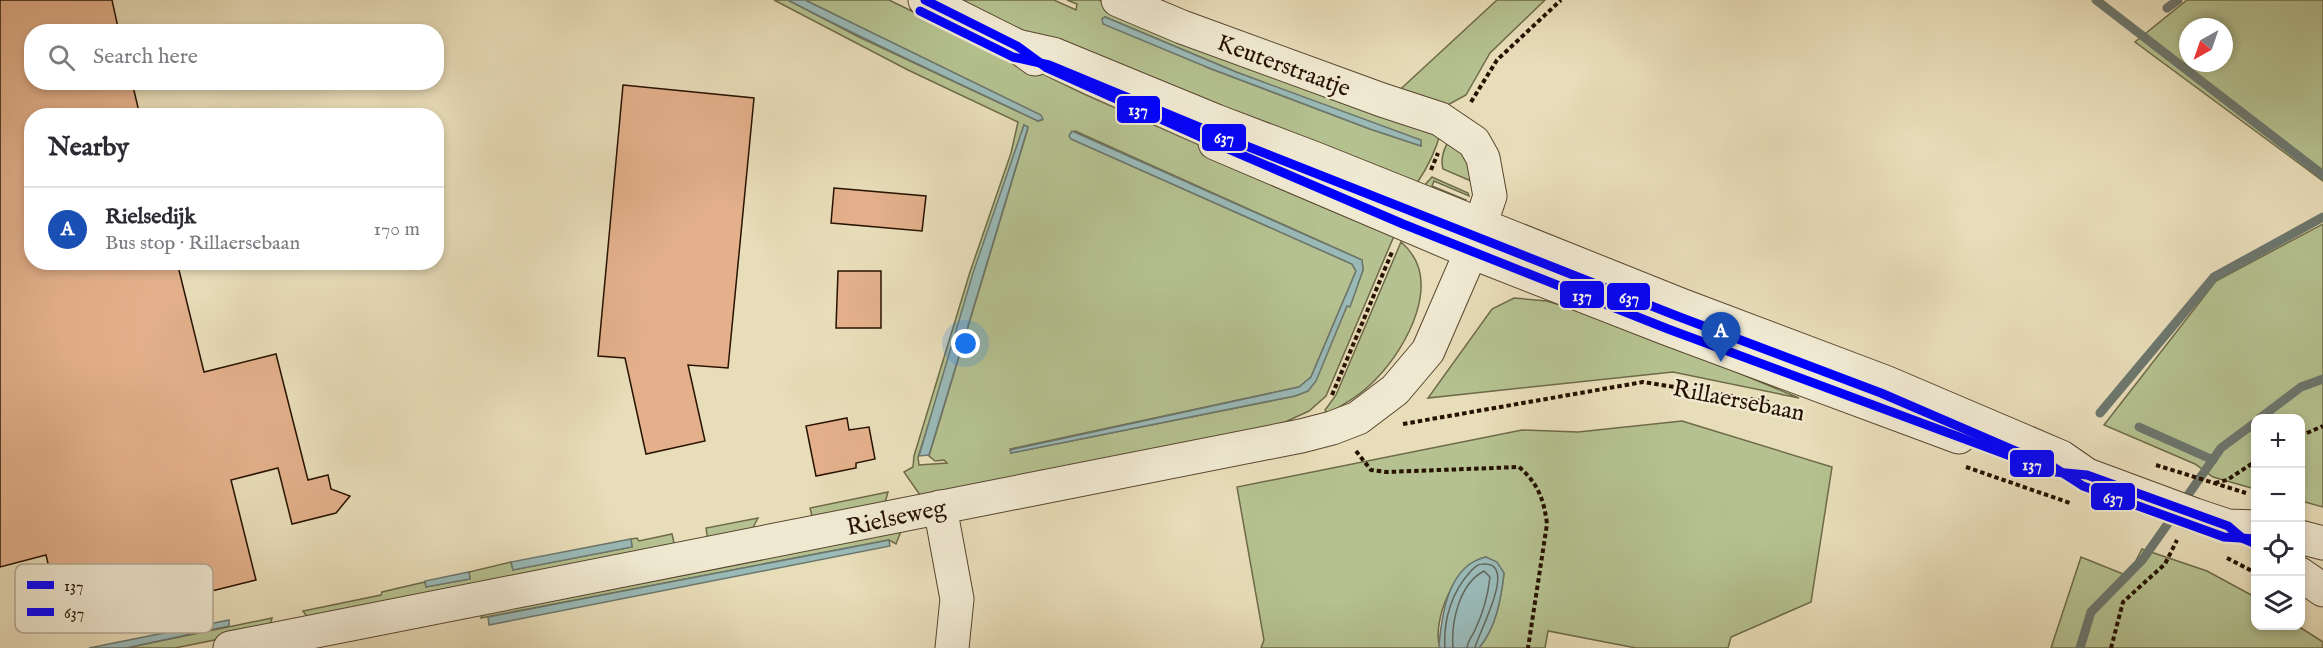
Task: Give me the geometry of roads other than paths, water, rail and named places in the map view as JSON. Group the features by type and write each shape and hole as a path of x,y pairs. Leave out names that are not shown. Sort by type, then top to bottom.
{"street":[{"name":"Rillaersebaan","path":"924,0 1017,46 1053,54 1316,159 1409,212 1476,238 1668,329 2055,472 2081,490 2153,499 2186,528 2242,526"},
{"name":"Keuterstraatje","path":"1118,0 1182,27 1451,124 1474,142 1483,158 1490,196 1476,238"},
{"name":"Rielseweg","path":"230,648 1332,428 1358,418 1395,390 1428,351 1476,238"},
{"path":"940,507 957,599 952,648"},
{"path":"2242,526 2242,538 2251,542"},
{"path":"2305,538 2323,543"},
{"path":"2304,576 2323,590"}],"water":[{"path":"788,0 805,0 1041,115 1043,119 1038,121"},
{"path":"1105,17 1236,72 1421,140 1421,146 1209,68 1103,24 1102,19"},
{"path":"1024,125 1028,127 929,455 919,456 973,273"},
{"path":"1072,131 1362,260 1363,270 1350,307 1347,306 1316,381 1308,391 1295,396 1011,453 1010,450 1299,387 1311,377 1356,271 1352,264 1071,139 1069,136"},
{"path":"631,539 632,547 513,570 511,562"},
{"path":"889,540 890,546 489,625 488,617"},
{"path":"1486,557 1497,562 1504,573 1499,603 1490,632 1479,648 1440,648 1440,632 1445,605 1456,580 1463,569"},
{"path":"469,572 470,579 426,587 425,581"},
{"path":"229,620 229,626 213,629 213,623"},
{"path":"164,633 196,633 126,648 89,648"}],"waterway":[{"path":"2096,0 2323,175"},
{"path":"2167,8 2178,0"},
{"path":"2100,413 2214,277 2323,217"},
{"path":"2265,414 2301,387 2323,379"},
{"path":"2080,648 2091,612 2143,559 2221,448 2251,426"},
{"path":"2139,427 2213,460"}],"place":[{"name":"Rielsedijk","path":"1721,362"}]}
